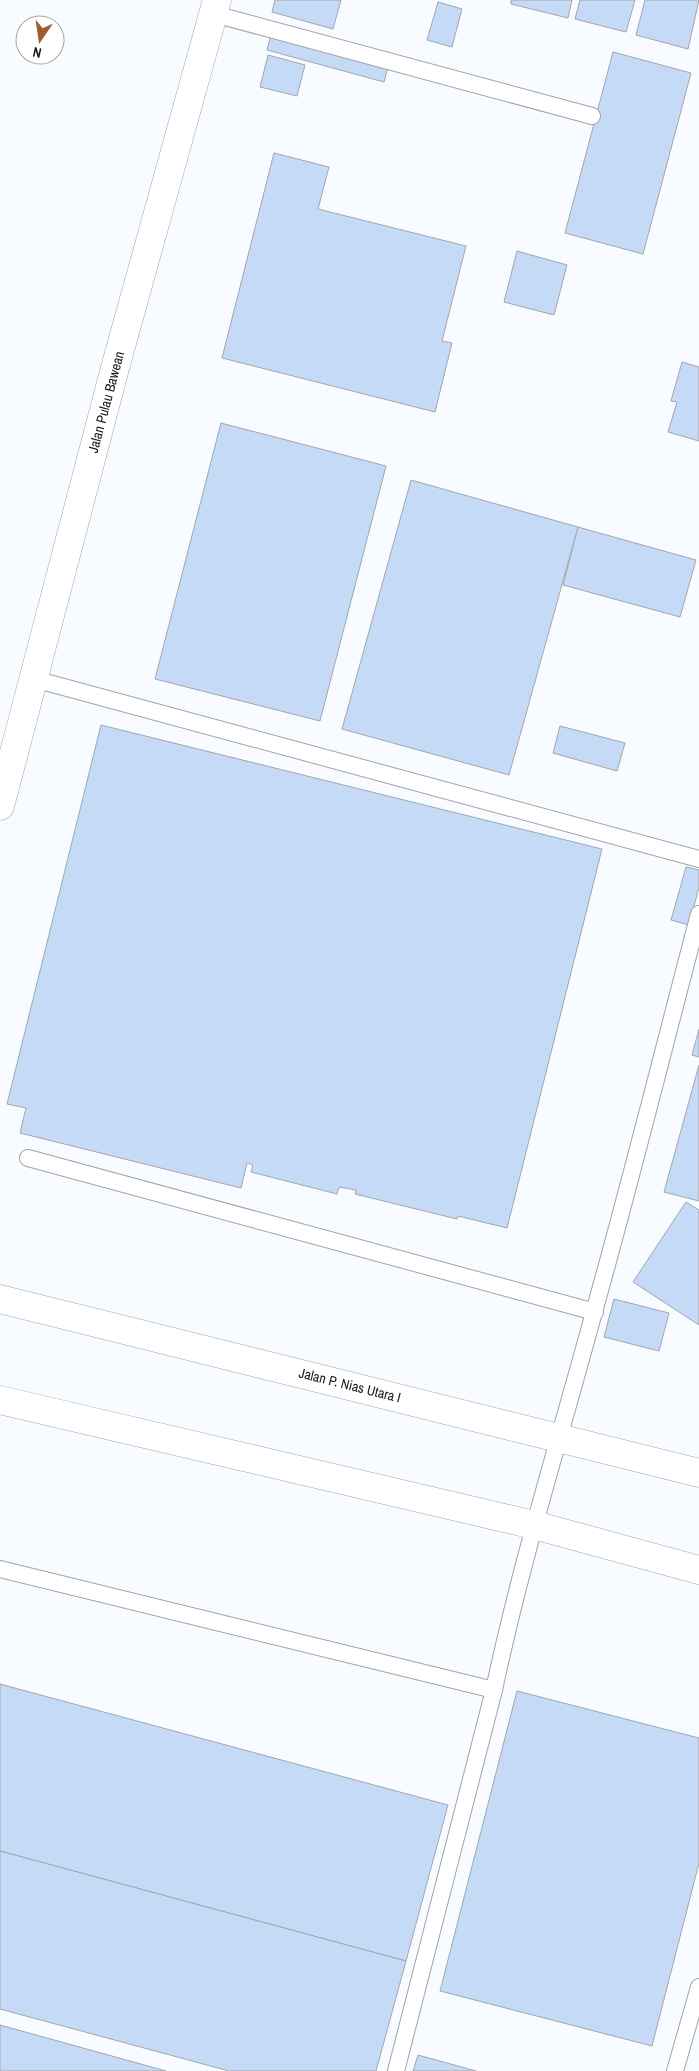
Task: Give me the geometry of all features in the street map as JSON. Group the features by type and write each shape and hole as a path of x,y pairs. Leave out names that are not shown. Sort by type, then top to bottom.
{"street":[{"name":"Jalan Pulau Bawean","path":"0,806 115,368 215,7"},
{"name":"Jalan P. Nias Utara I","path":"0,1299 699,1473"},
{"path":"0,1400 534,1525 699,1570"}],"lane":[{"path":"215,7 592,116"},
{"path":"34,679 699,859"},
{"path":"396,2071 494,1690 505,1635 594,1312 699,914"},
{"path":"28,1158 594,1312"},
{"path":"0,1569 494,1690"},
{"path":"675,2071 699,1987"}],"building":[{"path":"275,0 341,0 333,29 272,12"},
{"path":"511,0 572,0 568,18 511,4"},
{"path":"580,0 635,0 626,32 575,19"},
{"path":"645,0 699,0 688,49 636,35"},
{"path":"438,2 462,9 452,47 427,40"},
{"path":"271,35 388,67 384,82 267,50"},
{"path":"613,52 691,73 643,254 565,233"},
{"path":"268,55 305,65 297,96 260,87"},
{"path":"274,153 329,167 318,209 466,246 442,341 452,343 435,412 222,358"},
{"path":"517,251 567,265 554,315 504,302"},
{"path":"682,362 699,367 699,441 668,432 677,402 671,401"},
{"path":"221,423 386,466 320,721 155,679"},
{"path":"411,480 578,527 509,775 342,729"},
{"path":"578,527 696,560 680,617 563,585"},
{"path":"101,725 602,849 507,1228 458,1216 457,1219 355,1194 356,1190 339,1187 337,1194 251,1172 253,1165 247,1163 241,1188 20,1133 26,1108 7,1104"},
{"path":"560,726 625,743 617,771 553,753"},
{"path":"686,867 699,870 699,887 689,925 671,920"},
{"path":"699,1029 699,1057 692,1055"},
{"path":"699,1065 699,1201 664,1192"},
{"path":"686,1202 699,1210 699,1325 633,1282"},
{"path":"614,1299 669,1313 659,1351 604,1337"},
{"path":"0,1684 448,1805 406,1961 0,1851"},
{"path":"517,1691 699,1738 699,1863 652,2046 440,1991"},
{"path":"0,1851 406,1961 376,2071 229,2071 0,2009"},
{"path":"0,2025 166,2071 0,2071"},
{"path":"418,2055 476,2071 413,2071"}]}
